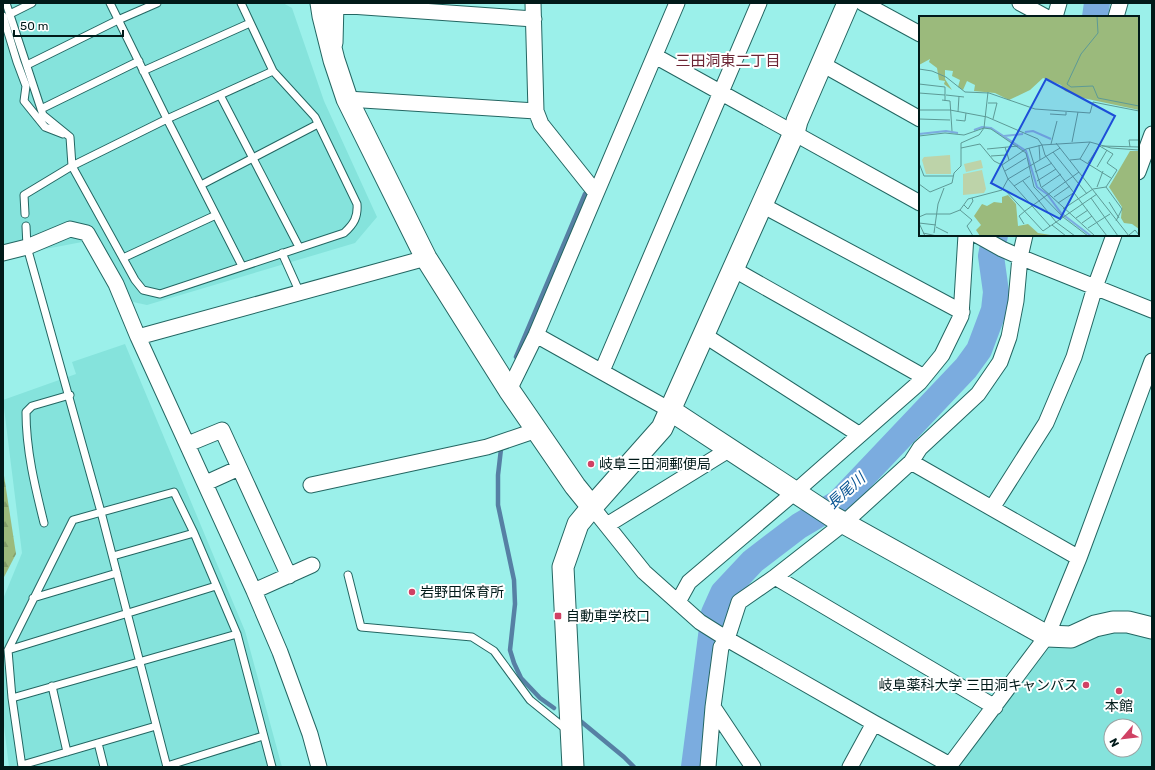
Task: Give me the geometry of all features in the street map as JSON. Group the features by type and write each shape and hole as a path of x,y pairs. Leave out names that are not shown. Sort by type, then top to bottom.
{"street":[{"path":"533,3 536,111 541,124 596,193"},
{"path":"509,390 536,335 678,3"},
{"path":"602,372 759,3"},
{"path":"573,767 563,568 578,524 662,428 794,133 797,121 848,3"},
{"path":"863,3 919,33"},
{"path":"1020,3 1044,16"},
{"path":"1055,16 1059,3"},
{"path":"1116,16 1120,3"},
{"path":"534,19 331,4 323,16 334,60 347,99 426,258 536,430 575,486 644,572 700,622 950,766 1047,636 1079,558 1152,361"},
{"path":"655,56 919,202"},
{"path":"822,64 919,117"},
{"path":"347,99 536,111"},
{"path":"1139,169 1152,134"},
{"path":"762,205 962,312"},
{"path":"3,253 27,247 70,229 87,232 116,284 138,337 254,591 280,652 310,734 320,767"},
{"path":"678,602 689,582 795,492 924,378 942,355 961,316 966,236"},
{"path":"708,767 713,707 723,636 739,602 775,577 839,520 911,462 920,448 978,394 1000,362 1009,337 1016,301 1020,257 1026,236"},
{"path":"992,508 1046,423 1074,356 1095,287 1114,236"},
{"path":"980,237 1020,257 1152,310"},
{"path":"138,337 426,258"},
{"path":"733,269 924,378"},
{"path":"536,335 670,410 839,520 1047,636 1071,637 1096,626 1112,622 1128,622 1152,628"},
{"path":"704,335 860,435"},
{"path":"188,444 222,430 289,576"},
{"path":"311,485 486,447 536,430"},
{"path":"607,526 730,449"},
{"path":"911,462 1079,558"},
{"path":"206,484 240,468"},
{"path":"254,591 312,565"},
{"path":"775,577 995,707"},
{"path":"713,707 753,767"},
{"path":"850,767 874,723"}],"lane":[{"path":"6,3 7,15 17,62 26,86 24,101 45,127 70,137"},
{"path":"7,15 32,3"},
{"path":"110,3 242,266"},
{"path":"27,65 118,20 157,3"},
{"path":"7,15 27,65 43,115 70,137 72,166 143,290 160,294 344,233 353,225 358,213 357,204 315,117 303,102 273,71 241,3"},
{"path":"143,71 250,23"},
{"path":"41,109 138,61"},
{"path":"25,214 24,195 72,166 167,119 273,71"},
{"path":"220,95 299,247"},
{"path":"201,185 318,124"},
{"path":"124,258 216,215"},
{"path":"26,226 27,247 70,395 167,766 263,736"},
{"path":"282,253 300,293"},
{"path":"44,523 32,474 26,412 32,406 70,395"},
{"path":"156,726 22,766 12,698 8,650 74,520 174,492 194,533 237,634 272,767"},
{"path":"113,556 194,533"},
{"path":"34,598 117,573"},
{"path":"348,575 362,627 472,637 494,651 530,700 572,734"},
{"path":"8,650 216,586"},
{"path":"12,698 237,634"},
{"path":"52,686 67,752"},
{"path":"98,743 104,767"}],"shaded area":[{"path":"3,3 283,3 292,8 324,101 377,217 355,243 147,305 133,302 98,239 3,257"},
{"path":"125,344 245,631 282,767 9,767 3,718 3,599 22,553 3,400 76,374 72,362"},
{"name":"岐阜薬科大学 三田洞キャンパス","path":"1132,629 1152,635 1152,767 956,767 1052,644 1106,632"}],"green space":[{"path":"3,469 16,554 3,579"}],"waterway":[{"name":"長尾川","path":"1095,16 1097,3"},
{"path":"516,357 585,194"},
{"name":"長尾川","path":"694,767 714,613 723,593 753,561 799,526 838,503 966,368 979,350 994,310 996,292 991,256 995,236"},
{"path":"501,449 498,475 498,505 514,580 515,604 510,650 521,678 540,698 554,708"},
{"path":"578,719 634,767"}],"place":[{"name":"岐阜三田洞郵便局","path":"591,464"},
{"name":"岩野田保育所","path":"412,592"},
{"name":"自動車学校口","path":"558,616"},
{"name":"岐阜薬科大学 三田洞キャンパス","path":"1086,685"},
{"name":"本館","path":"1119,691"}],"district":[{"name":"三田洞東二丁目","path":"728,61"}]}
